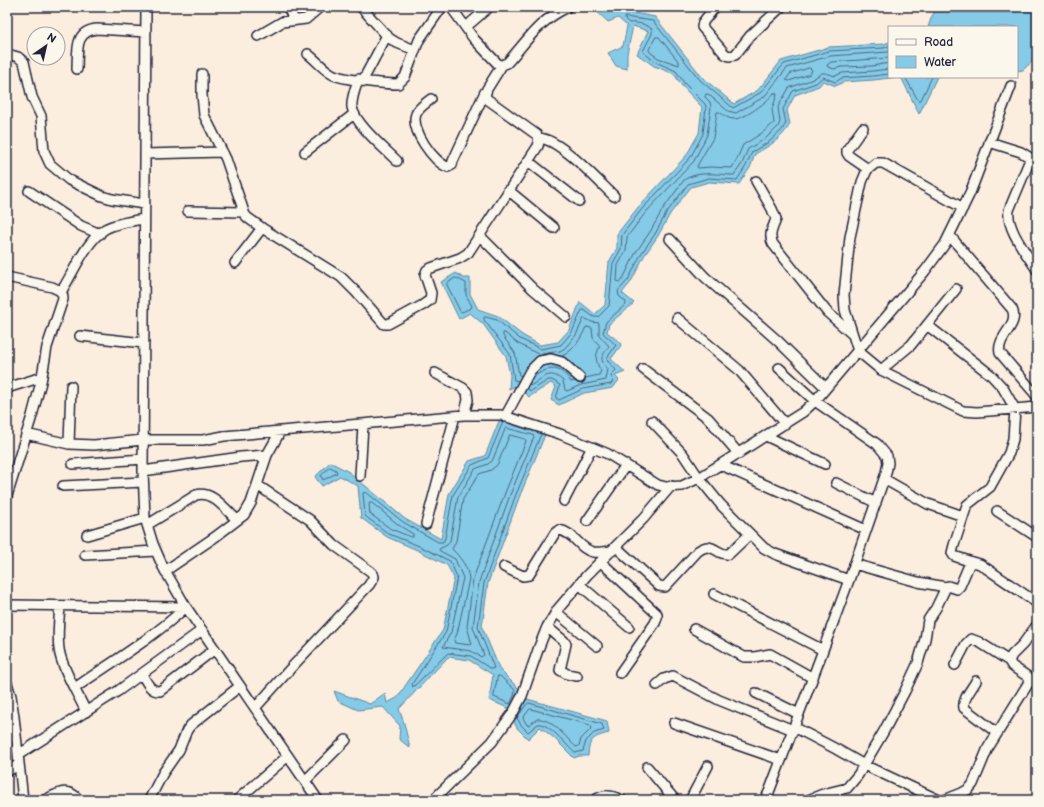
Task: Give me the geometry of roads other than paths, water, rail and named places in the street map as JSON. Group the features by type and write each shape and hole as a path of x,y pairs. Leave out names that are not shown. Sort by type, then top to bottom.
{"street":[{"path":"146,7 143,440 143,482 146,521 156,551 165,571 186,607 318,800"},
{"path":"288,7 294,20"},
{"path":"258,36 278,24 306,19 320,7"},
{"path":"362,7 387,35 397,43 415,50"},
{"path":"308,54 338,76 388,84 398,84 402,82 405,77 419,40 442,7"},
{"path":"451,7 485,51 498,64 502,65"},
{"path":"466,27 489,7"},
{"path":"431,99 416,112 414,121 415,127 429,150 444,166 448,167 452,165 485,92 502,65 507,63 542,23 568,7"},
{"path":"715,7 703,22 702,27 729,56 735,55 750,36 781,7"},
{"path":"77,69 80,37 84,33 97,29 146,32"},
{"path":"387,35 360,80 352,104 354,114 361,124 397,161"},
{"path":"7,54 18,57 24,62 32,97 41,116 44,151 50,164 69,180 102,196 144,204"},
{"path":"202,74 204,116 222,152 243,212 248,218 262,228 341,277 351,286 384,324 388,324 430,300 431,294 425,275 429,269 464,257 480,236 508,190 538,146 539,138"},
{"path":"26,434 69,444 107,445 143,440 203,440 224,436 363,425 460,415 496,415 560,434 592,447 608,454 658,485 666,487 682,486 699,478 739,454 803,412 815,401 858,352 935,259 950,236 1011,86"},
{"path":"485,92 487,99 537,135 539,138 549,141 565,151 614,196"},
{"path":"305,152 354,114"},
{"path":"863,128 847,150 847,153 867,170"},
{"path":"989,142 1021,152 1029,157 1029,162 1009,216 1012,229 1037,270"},
{"path":"145,154 222,152"},
{"path":"528,161 579,201"},
{"path":"962,208 883,163 876,163 867,170 862,182 850,237 848,268 844,295 845,310 858,352 881,370 963,411 977,412 1037,407"},
{"path":"756,181 776,219 770,235 773,244 828,312 852,334"},
{"path":"508,190 554,228"},
{"path":"29,191 81,226 100,234"},
{"path":"188,211 243,212"},
{"path":"61,292 92,241 106,229 116,225 144,219"},
{"path":"235,263 262,228"},
{"path":"480,236 533,289 566,317"},
{"path":"950,236 1012,309 1014,320 999,350 1037,396"},
{"path":"670,239 705,277 778,341 826,388"},
{"path":"7,278 52,287 61,292 63,299 47,347 35,405 7,496"},
{"path":"881,370 905,351 928,325 956,289"},
{"path":"677,318 739,370 785,424"},
{"path":"928,325 991,375 1003,388 1015,408 1013,439 1009,453 990,487 967,505 952,553 957,558 980,564 1037,603"},
{"path":"80,336 144,343"},
{"path":"505,417 530,371 540,361 551,359 562,362 580,378"},
{"path":"765,800 813,678 849,580 884,479 888,463 887,456 876,444 815,401 779,368"},
{"path":"644,369 708,418 739,454"},
{"path":"426,524 460,415 468,400 467,392 463,388 435,373"},
{"path":"7,388 42,377"},
{"path":"69,444 71,386"},
{"path":"652,421 683,454 699,478 721,505 769,552 849,580"},
{"path":"360,476 363,425"},
{"path":"165,571 244,515 251,503 267,455 280,432"},
{"path":"766,436 825,464"},
{"path":"564,501 592,447"},
{"path":"143,471 241,457 267,455"},
{"path":"73,464 143,460"},
{"path":"587,521 626,465"},
{"path":"721,465 866,530"},
{"path":"884,479 928,504 963,516"},
{"path":"63,486 143,482"},
{"path":"836,483 876,503"},
{"path":"255,708 370,585 374,577 370,571 334,544 310,520 257,485"},
{"path":"433,800 492,742 513,713 522,696 547,627 556,612 579,584 652,509 671,486"},
{"path":"87,535 146,521 196,495 201,494 211,497 238,520"},
{"path":"997,511 1037,538"},
{"path":"504,567 523,576 529,575 555,533 559,530 568,532 590,551 599,553 614,549"},
{"path":"614,549 658,586 665,587 704,547 714,548 725,554 729,554 750,534"},
{"path":"85,555 156,551"},
{"path":"601,562 657,614 655,623 620,673"},
{"path":"854,564 918,582 958,588 969,565 972,562"},
{"path":"579,584 629,627"},
{"path":"808,800 823,794 847,788 854,781 884,731 905,691 918,663 925,639 928,618 936,608 946,587"},
{"path":"714,594 823,650"},
{"path":"7,605 186,607"},
{"path":"60,606 58,628 59,650 86,712"},
{"path":"75,688 174,619 186,607"},
{"path":"556,612 597,646"},
{"path":"1009,661 1012,655 1023,644 1037,625"},
{"path":"547,627 566,644 560,670 567,674 577,676"},
{"path":"694,629 744,657 755,657 770,654 813,678"},
{"path":"18,755 142,674 202,630"},
{"path":"944,800 969,789 986,752 997,733 1034,681 1012,666 1009,661 979,642 971,639 966,644 955,665"},
{"path":"142,674 152,689 160,691 215,649"},
{"path":"657,685 664,679 673,676 720,700 793,728 836,749 864,765 940,800"},
{"path":"976,681 963,705 964,708 997,733"},
{"path":"7,683 11,696 10,719 18,755 23,800"},
{"path":"149,800 163,773 179,750 185,734 191,725 240,686"},
{"path":"756,694 799,714"},
{"path":"674,723 781,760"},
{"path":"305,781 346,740"},
{"path":"237,800 288,756"},
{"path":"7,772 19,764"},
{"path":"690,800 708,766"},
{"path":"647,767 675,800"},
{"path":"45,800 65,792 75,795 79,800"},
{"path":"594,800 610,795 622,800"}],"water":[{"path":"592,7 604,7 655,17 703,78 734,104 758,90 781,61 829,47 884,44 888,42 888,78 889,78 843,82 836,86 823,81 819,86 795,95 787,110 790,124 787,129 775,142 755,154 750,168 739,184 709,182 691,187 670,214 658,236 644,256 631,282 622,293 634,303 609,324 607,332 622,344 611,359 625,372 615,376 619,380 613,388 584,393 559,405 551,400 556,387 551,383 529,397 518,385 509,389 510,375 506,356 483,324 470,313 459,319 441,282 456,273 463,278 470,278 470,294 478,309 498,316 522,335 540,345 558,342 569,330 580,302 595,314 605,305 609,262 617,248 617,234 639,206 686,156 699,133 702,107 682,86 674,74 654,66 637,54 648,31 633,26 627,54 627,69 616,66 608,53 623,46 627,26 618,18 608,22"},
{"path":"938,7 1037,7 1037,57 1023,70 1018,71 1018,26 928,26 932,16"},
{"path":"901,78 937,78 919,114"},
{"path":"501,416 547,430 519,498 488,583 482,627 500,670 519,689 518,697 510,712 508,708 489,700 493,675 469,660 448,657 399,709 410,748 399,739 400,726 383,707 358,710 338,701 334,691 370,704 385,693 387,703 397,698 443,630 454,578 447,565 387,537 361,518 358,486 340,476 322,486 315,477 330,462 349,472 405,519 441,539 449,494 469,461 485,456"},
{"path":"527,699 607,721 609,733 599,736 591,742 588,756 579,756 574,758 554,738 540,727 528,739 517,728 512,718 523,702"}]}
